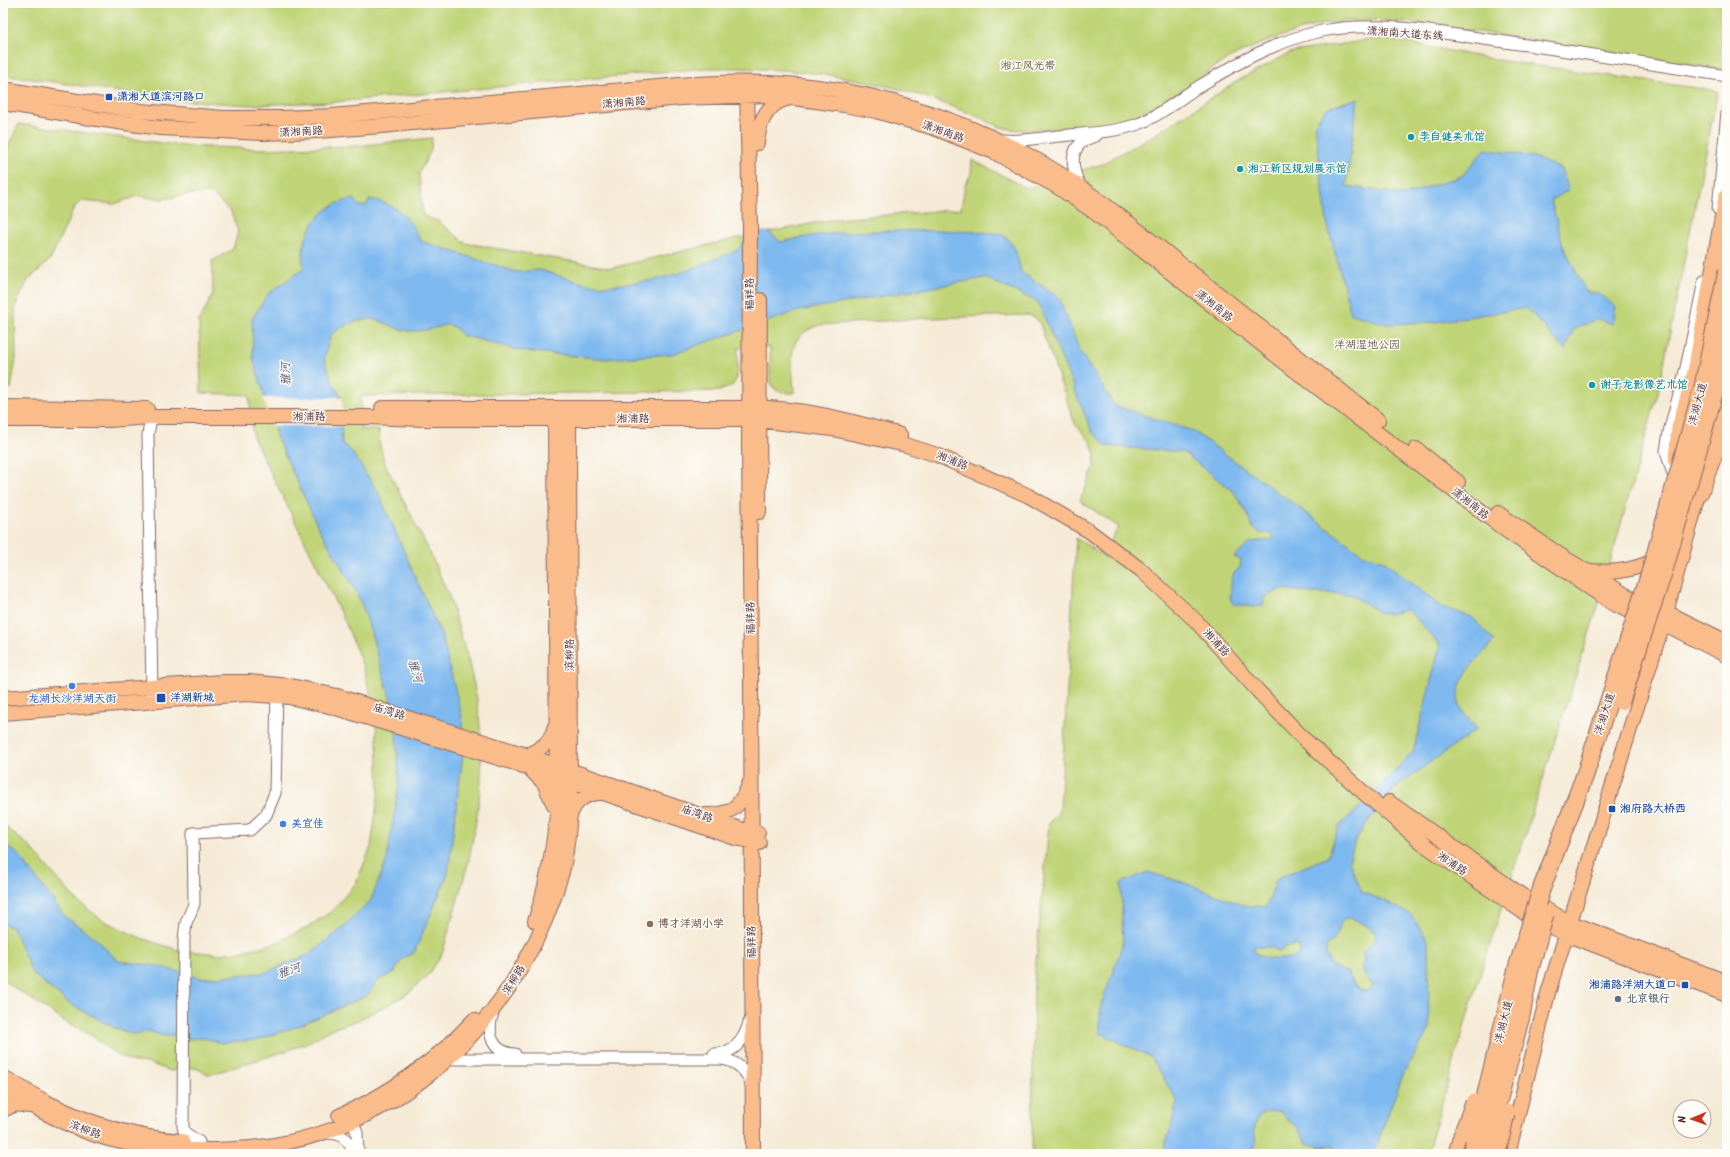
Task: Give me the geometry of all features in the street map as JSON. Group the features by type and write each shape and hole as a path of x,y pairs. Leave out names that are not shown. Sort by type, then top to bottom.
{"highway":[{"path":"1673,474 1678,457 1680,428 1696,372 1727,196"},
{"name":"洋湖大道","path":"1471,1154 1508,1005 1541,890 1585,775 1649,576 1703,386 1727,271"},
{"name":"洋湖大道","path":"1484,1154 1521,1016 1529,973 1551,892 1597,773 1642,642 1716,390 1727,337"},
{"path":"1699,494 1724,438 1727,406"},
{"path":"1456,1154 1501,1032 1508,1005"},
{"path":"1497,1154 1519,1047 1521,1016"}],"main road":[{"name":"潇湘南路","path":"3,89 140,111 224,118 281,118 332,116 691,84 752,88 797,98 876,112 934,128 994,152 1056,186 1094,212 1293,369 1504,529 1612,603 1665,617 1727,642"},
{"name":"潇湘南路","path":"3,103 160,128 263,133 370,127 658,100 718,96 752,88 797,84 883,100 949,120 1029,156 1080,186 1500,515 1587,571 1638,609"},
{"name":"福祥路","path":"752,88 748,125 755,227"},
{"name":"福祥路","path":"752,88 757,143 754,448 756,838 762,1154"},
{"path":"718,96 734,100 740,105 746,116 748,125"},
{"path":"757,143 761,122 770,107 783,99 797,98"},
{"path":"3,108 21,105"},
{"path":"755,372 763,392 768,398 794,410"},
{"path":"755,372 741,395 730,405 717,413 740,429 754,448 767,429 779,423 787,423"},
{"name":"湘浦路","path":"3,403 10,407 244,413 754,414 794,410 854,421 942,447 968,457 1028,486 1079,514 1122,544 1166,580 1201,614 1284,707 1368,791"},
{"name":"湘浦路","path":"3,420 137,418 244,413"},
{"name":"湘浦路","path":"365,413 424,419 521,419 562,413 606,419 717,413"},
{"name":"滨柳路","path":"4,1081 44,1101 98,1124 130,1133 171,1140 199,1142 235,1141 275,1136 370,1112 397,1097 449,1059 470,1038 506,993 525,961 552,901 562,871 563,773 557,720 562,413"},
{"name":"湘浦路","path":"754,414 787,423 864,435 906,445 937,455 1029,496 1089,532 1141,570 1181,606 1286,721 1392,811 1426,846 1528,908 1567,928 1727,995"},
{"path":"521,419 530,420 543,427 562,450 580,429 593,422 606,419"},
{"path":"3,427 25,420"},
{"name":"福祥路","path":"752,1154 751,873 756,838 751,778 754,448"},
{"name":"滨柳路","path":"562,450 570,734 563,773"},
{"path":"1464,1154 1528,908 1638,609 1673,474"},
{"path":"1508,1154 1548,993 1665,617 1699,494"},
{"path":"1587,571 1609,573 1629,570 1650,563"},
{"name":"潇湘南路","path":"1665,617 1727,656"},
{"name":"庙湾路","path":"5,697 150,686 249,682 333,707 525,760 604,787 693,813 756,838"},
{"name":"庙湾路","path":"5,714 280,690"},
{"path":"557,720 554,730 544,746 525,760 544,783 563,819 581,799 596,793 604,787 582,768 576,760 570,734"},
{"path":"693,813 712,815 723,814 732,810 740,802 751,778"},
{"name":"庙湾路","path":"604,787 715,831 756,838"},
{"name":"滨柳路","path":"4,1081 33,1107 57,1120 102,1137 161,1149 224,1150 256,1148 286,1143 317,1134 347,1118 438,1054 475,1018 495,994 522,949 534,924 563,819"},
{"path":"715,831 743,852 747,857 751,873"},
{"name":"湘浦路","path":"1567,928 1727,982"},
{"path":"3,1110 16,1104 33,1107"}],"street":[{"name":"潇湘南大道东线","path":"989,137 1013,141 1026,141 1095,133 1123,128 1150,118 1244,59 1263,50 1308,35 1340,28 1377,27 1436,32 1727,77"},
{"name":"潇湘南大道东线","path":"1080,186 1074,174 1072,162 1077,148 1084,140 1091,137 1141,126 1167,112 1250,59 1289,44 1316,36 1339,32 1373,30 1419,34 1727,77"},
{"path":"1673,474 1666,451 1669,432 1686,368 1714,233 1723,164 1727,112"},
{"path":"150,701 149,428 150,423 156,417"},
{"path":"137,418 143,426 144,432 150,686"},
{"path":"171,1140 176,1136 181,1127 184,939 190,899 190,830 237,829 249,826 260,817 269,803 272,792 280,690"},
{"path":"494,1009 490,1024 492,1038 500,1050 512,1054 724,1054 742,1040 752,1014"},
{"path":"449,1059 721,1058 730,1060 743,1070 750,1082 752,1091"},
{"path":"355,1149 362,1122 370,1112"},
{"path":"347,1118 350,1138 355,1149"},
{"path":"181,1127 185,1133 199,1142"},
{"path":"317,1134 336,1133 346,1139 355,1149"}],"green space":[{"name":"湘江风光带","path":"3,3 1727,3 1727,70 1437,26 1385,21 1360,21 1335,22 1311,27 1266,42 1223,62 1180,92 1141,113 1103,124 1077,127 1027,130 1005,128 933,100 881,85 807,72 731,68 706,68 334,102 249,105 161,99 3,75"},
{"name":"洋湖湿地公园","path":"1381,38 1497,60 1718,91 1658,393 1596,612 1470,1007 1427,1154 1032,1154 1034,983 1049,824 1060,810 1076,538 1102,555 1119,527 1080,501 1094,467 1095,456 1091,442 1075,424 1040,324 1035,317 1029,315 929,318 819,325 800,336 795,344 792,361 794,393 784,393 774,388 770,378 770,347 738,348 737,378 732,386 719,391 361,396 361,430 379,430 379,441 385,464 429,551 449,596 468,659 477,699 481,735 481,782 477,815 469,860 442,954 430,973 410,992 390,1004 358,1020 329,1030 311,1041 286,1051 215,1073 207,1074 198,1069 188,1067 171,1071 148,1063 134,1062 119,1056 89,1034 67,1023 3,980 3,825 29,846 76,900 102,920 141,938 178,950 219,954 243,951 273,944 306,928 332,911 356,883 371,847 379,790 376,715 364,669 346,624 253,437 249,395 201,393 199,321 213,294 212,261 233,249 238,232 231,212 211,193 162,199 138,196 114,204 81,201 74,208 50,260 28,280 15,307 16,358 11,389 3,376 3,156 19,124 184,146 260,149 355,146 432,138 431,150 419,173 423,216 438,221 465,243 611,268 734,239 835,219 961,209 965,185 971,174 972,160 1027,188 1102,164 1154,135 1239,80 1292,52"}],"water":[{"path":"1358,98 1346,186 1404,195 1462,176 1485,149 1534,157 1561,169 1569,190 1551,200 1563,245 1586,292 1598,293 1616,307 1613,324 1597,319 1573,330 1565,350 1527,308 1435,322 1387,324 1351,314 1327,223 1315,124 1326,108"},
{"name":"雅河","path":"354,199 359,206 366,206 370,199 388,204 395,208 407,218 421,241 516,272 540,270 586,284 608,286 655,280 680,273 738,250 746,238 763,232 770,233 781,242 837,233 865,231 921,230 1002,234 1014,247 1021,272 1059,297 1080,352 1115,406 1193,431 1364,555 1384,561 1441,607 1472,617 1494,641 1466,673 1458,692 1459,702 1463,712 1477,729 1397,786 1365,825 1355,841 1349,861 1362,892 1385,901 1410,914 1428,940 1429,1030 1404,1072 1373,1154 1341,1154 1341,1152 1331,1145 1323,1147 1306,1143 1298,1128 1279,1111 1265,1112 1257,1119 1255,1131 1256,1142 1252,1150 1253,1154 1162,1154 1171,1127 1177,1101 1151,1057 1100,1033 1100,1008 1123,943 1121,883 1148,872 1185,883 1243,905 1266,907 1277,878 1328,857 1339,826 1361,806 1413,752 1440,645 1408,610 1388,614 1378,612 1352,595 1312,593 1282,589 1264,597 1263,606 1254,607 1233,604 1230,598 1232,576 1240,567 1241,560 1234,557 1251,542 1272,540 1274,537 1269,533 1260,533 1251,526 1248,515 1234,492 1183,452 1106,446 1092,432 1038,302 985,278 798,311 672,354 606,359 522,351 461,335 457,329 448,324 426,330 409,331 370,319 352,322 331,334 324,359 333,383 340,394 342,443 352,452 378,492 442,637 462,717 463,753 448,874 414,953 401,960 395,972 377,981 368,995 301,1025 257,1040 222,1043 203,1038 189,1039 175,1035 164,1036 149,1031 136,1035 115,1028 68,1003 32,973 13,928 3,924 3,844 18,854 65,917 93,936 118,961 158,966 201,978 264,973 308,955 339,931 371,900 387,859 399,783 395,715 366,616 357,593 318,527 277,438 253,358 252,319 268,294 304,268 303,249 315,221 330,207 341,202","holes":["1348,918 1364,924 1376,934 1374,941 1362,953 1364,960 1361,968 1365,976 1373,985 1370,990 1363,991 1355,985 1347,972 1331,966 1326,952 1327,945 1334,941 1341,922","1295,945 1300,947 1299,955 1280,959 1261,956 1252,949 1256,947 1272,947 1280,952 1283,948"]}],"pier":[{"path":"342,397 344,426 272,426 263,398"}],"place":[{"name":"潇湘大道滨河路口","path":"109,97"},
{"name":"李自健美术馆","path":"1411,137"},
{"name":"湘江新区规划展示馆","path":"1240,169"},
{"name":"谢子龙影像艺术馆","path":"1592,385"},
{"name":"龙湖长沙洋湖天街","path":"72,686"},
{"name":"洋湖新城","path":"161,698"},
{"name":"湘府路大桥西","path":"1612,809"},
{"name":"美宜佳","path":"283,824"},
{"name":"博才洋湖小学","path":"650,924"},
{"name":"湘浦路洋湖大道口","path":"1685,985"},
{"name":"北京银行","path":"1618,999"}]}
